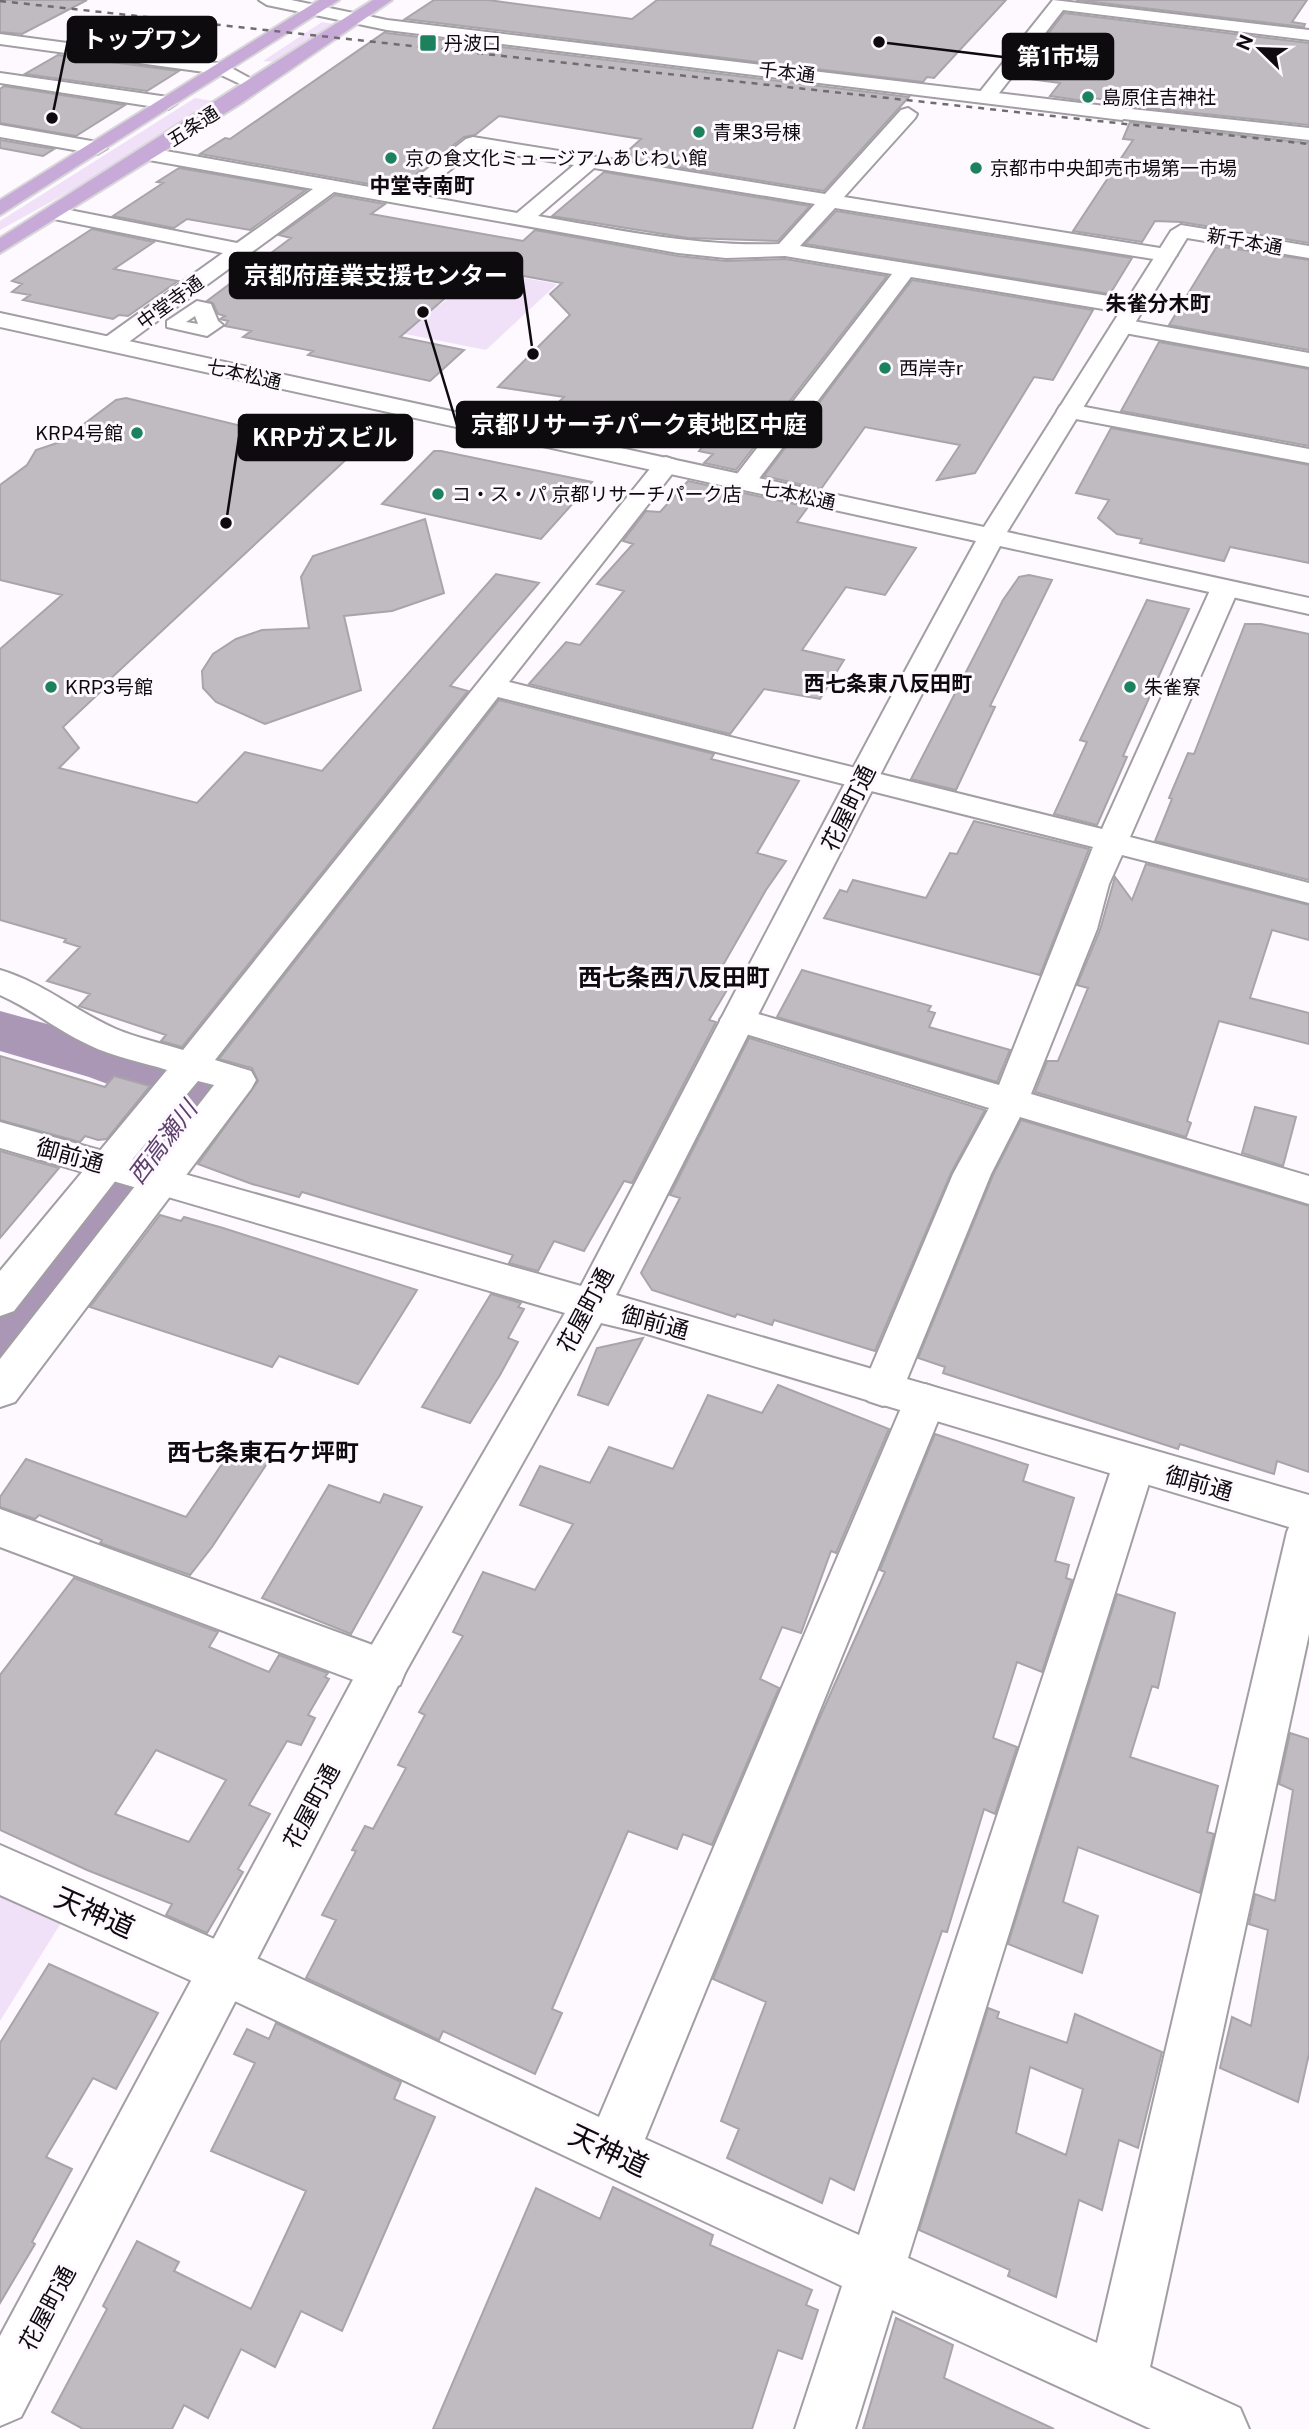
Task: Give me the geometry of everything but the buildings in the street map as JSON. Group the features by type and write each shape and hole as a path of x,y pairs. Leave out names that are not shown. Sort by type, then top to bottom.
{"highway":[{"name":"五条通","path":"0,247 255,86 384,0"},
{"name":"五条通","path":"1,208 324,4"}],"street":[{"name":"千本通","path":"267,0 324,4 357,18 387,25 1309,135"},
{"path":"986,97 1061,2 1309,35"},
{"path":"0,39 224,69 255,86"},
{"path":"0,78 168,103"},
{"path":"785,250 908,114"},
{"path":"0,131 97,148"},
{"path":"402,198 473,143 1166,255"},
{"path":"149,154 700,250 785,250 905,271 1128,317 1309,360"},
{"path":"522,219 590,162"},
{"name":"中堂寺通","path":"111,344 331,185"},
{"path":"54,213 241,250"},
{"name":"花屋町通","path":"0,2396 383,1670 591,1305 862,777 992,536 1181,230"},
{"name":"新千本通","path":"1181,230 1309,252"},
{"path":"743,483 905,271"},
{"name":"七本松通","path":"0,320 1309,607"},
{"path":"1069,411 1309,456"},
{"path":"0,1390 135,1173 180,1077 666,465"},
{"path":"612,2152 904,1395 972,1174 1010,1102 1113,841 1225,588"},
{"path":"488,686 862,777 1309,893"},
{"path":"0,982 38,998 57,1013 180,1077 238,1080 0,1300"},
{"path":"738,1020 1309,1190"},
{"name":"御前通","path":"0,1135 591,1305 647,1318 1309,1514"},
{"path":"825,2429 1134,1464"},
{"path":"0,1528 383,1670"},
{"path":"1117,2382 1309,1532"},
{"name":"天神道","path":"0,1870 225,1970 612,2152 1219,2429"}],"shaded area":[{"path":"322,22 333,24 275,62 263,61"},
{"path":"195,98 213,101 85,183 0,230 0,221"},
{"path":"481,270 557,284 486,350 345,322 369,292 440,305"},
{"path":"0,1894 61,1923 0,2021"}],"waterway":[{"name":"西高瀬川","path":"0,1031 110,1062 198,1095 0,1354"}],"railway":[{"path":"0,1 1309,144"}],"place":[{"name":"第1市場","path":"879,42"},
{"name":"丹波口","path":"428,43"},
{"name":"島原住吉神社","path":"1088,97"},
{"name":"トップワン","path":"52,118"},
{"name":"青果3号棟","path":"699,132"},
{"name":"京の食文化ミュージアムあじわい館","path":"391,158"},
{"name":"京都市中央卸売市場第一市場","path":"976,168"},
{"name":"京都リサーチパーク東地区中庭","path":"423,312"},
{"name":"京都府産業支援センター","path":"533,354"},
{"name":"西岸寺r","path":"885,368"},
{"name":"KRP4号館","path":"137,433"},
{"name":"コ・ス・パ 京都リサーチパーク店","path":"438,494"},
{"name":"KRPガスビル","path":"226,523"},
{"name":"KRP3号館","path":"51,687"},
{"name":"朱雀寮","path":"1130,687"}],"district":[{"name":"中堂寺南町","path":"422,185"},
{"name":"朱雀分木町","path":"1158,303"},
{"name":"西七条東八反田町","path":"888,683"},
{"name":"西七条西八反田町","path":"674,977"},
{"name":"西七条東石ケ坪町","path":"263,1452"}]}
